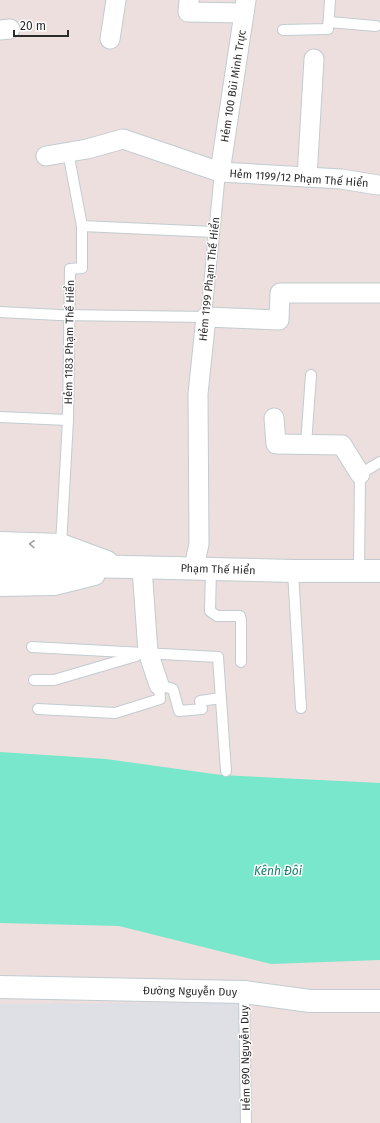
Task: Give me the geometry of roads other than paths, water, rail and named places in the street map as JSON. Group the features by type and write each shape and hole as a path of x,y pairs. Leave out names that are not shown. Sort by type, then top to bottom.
{"main road":[{"path":"0,543 61,544 133,568"},
{"name":"Phạm Thế Hiển","path":"0,564 293,571 369,570"},
{"path":"0,585 54,584 133,568"},
{"name":"Đường Nguyễn Duy","path":"0,987 244,992 310,1001 380,1001"}],"street":[{"path":"110,39 116,0"},
{"path":"189,0 188,12 245,6"},
{"name":"Hẻm 100 Bùi Minh Trực","path":"220,172 245,6"},
{"path":"307,177 314,59"},
{"path":"46,156 123,139 220,172"},
{"name":"Hẻm 1199/12 Phạm Thế Hiển","path":"220,172 379,181"},
{"path":"206,317 279,320 280,293 380,293"},
{"name":"Hẻm 1199 Phạm Thế Hiển","path":"203,568 199,544 198,394 206,317"},
{"path":"274,418 276,444 342,445 360,474"},
{"path":"133,568 148,652 159,686"}],"lane":[{"path":"283,30 328,29 330,0"},
{"path":"329,22 376,26"},
{"name":"Hẻm 1183 Phạm Thế Hiển","path":"61,544 68,420 70,269 82,268 82,226 68,152"},
{"name":"Hẻm 1199 Phạm Thế Hiển","path":"206,317 220,172"},
{"path":"82,226 214,232"},
{"path":"0,312 69,315 206,317"},
{"path":"306,444 311,375"},
{"path":"0,417 68,420"},
{"path":"369,570 360,474 380,462"},
{"path":"203,568 210,611 216,616 240,616 241,662"},
{"path":"293,571 301,708"},
{"path":"32,647 148,652 218,657 226,771"},
{"path":"34,680 54,680 148,652"},
{"path":"38,709 114,713 160,699 159,686 172,689 179,711 202,708 200,701 221,698"},
{"name":"Hẻm 690 Nguyễn Duy","path":"244,992 246,1123"}],"water":[{"name":"Kênh Đôi","path":"0,752 106,759 221,775 380,783 380,960 271,964 119,926 0,923"}]}
